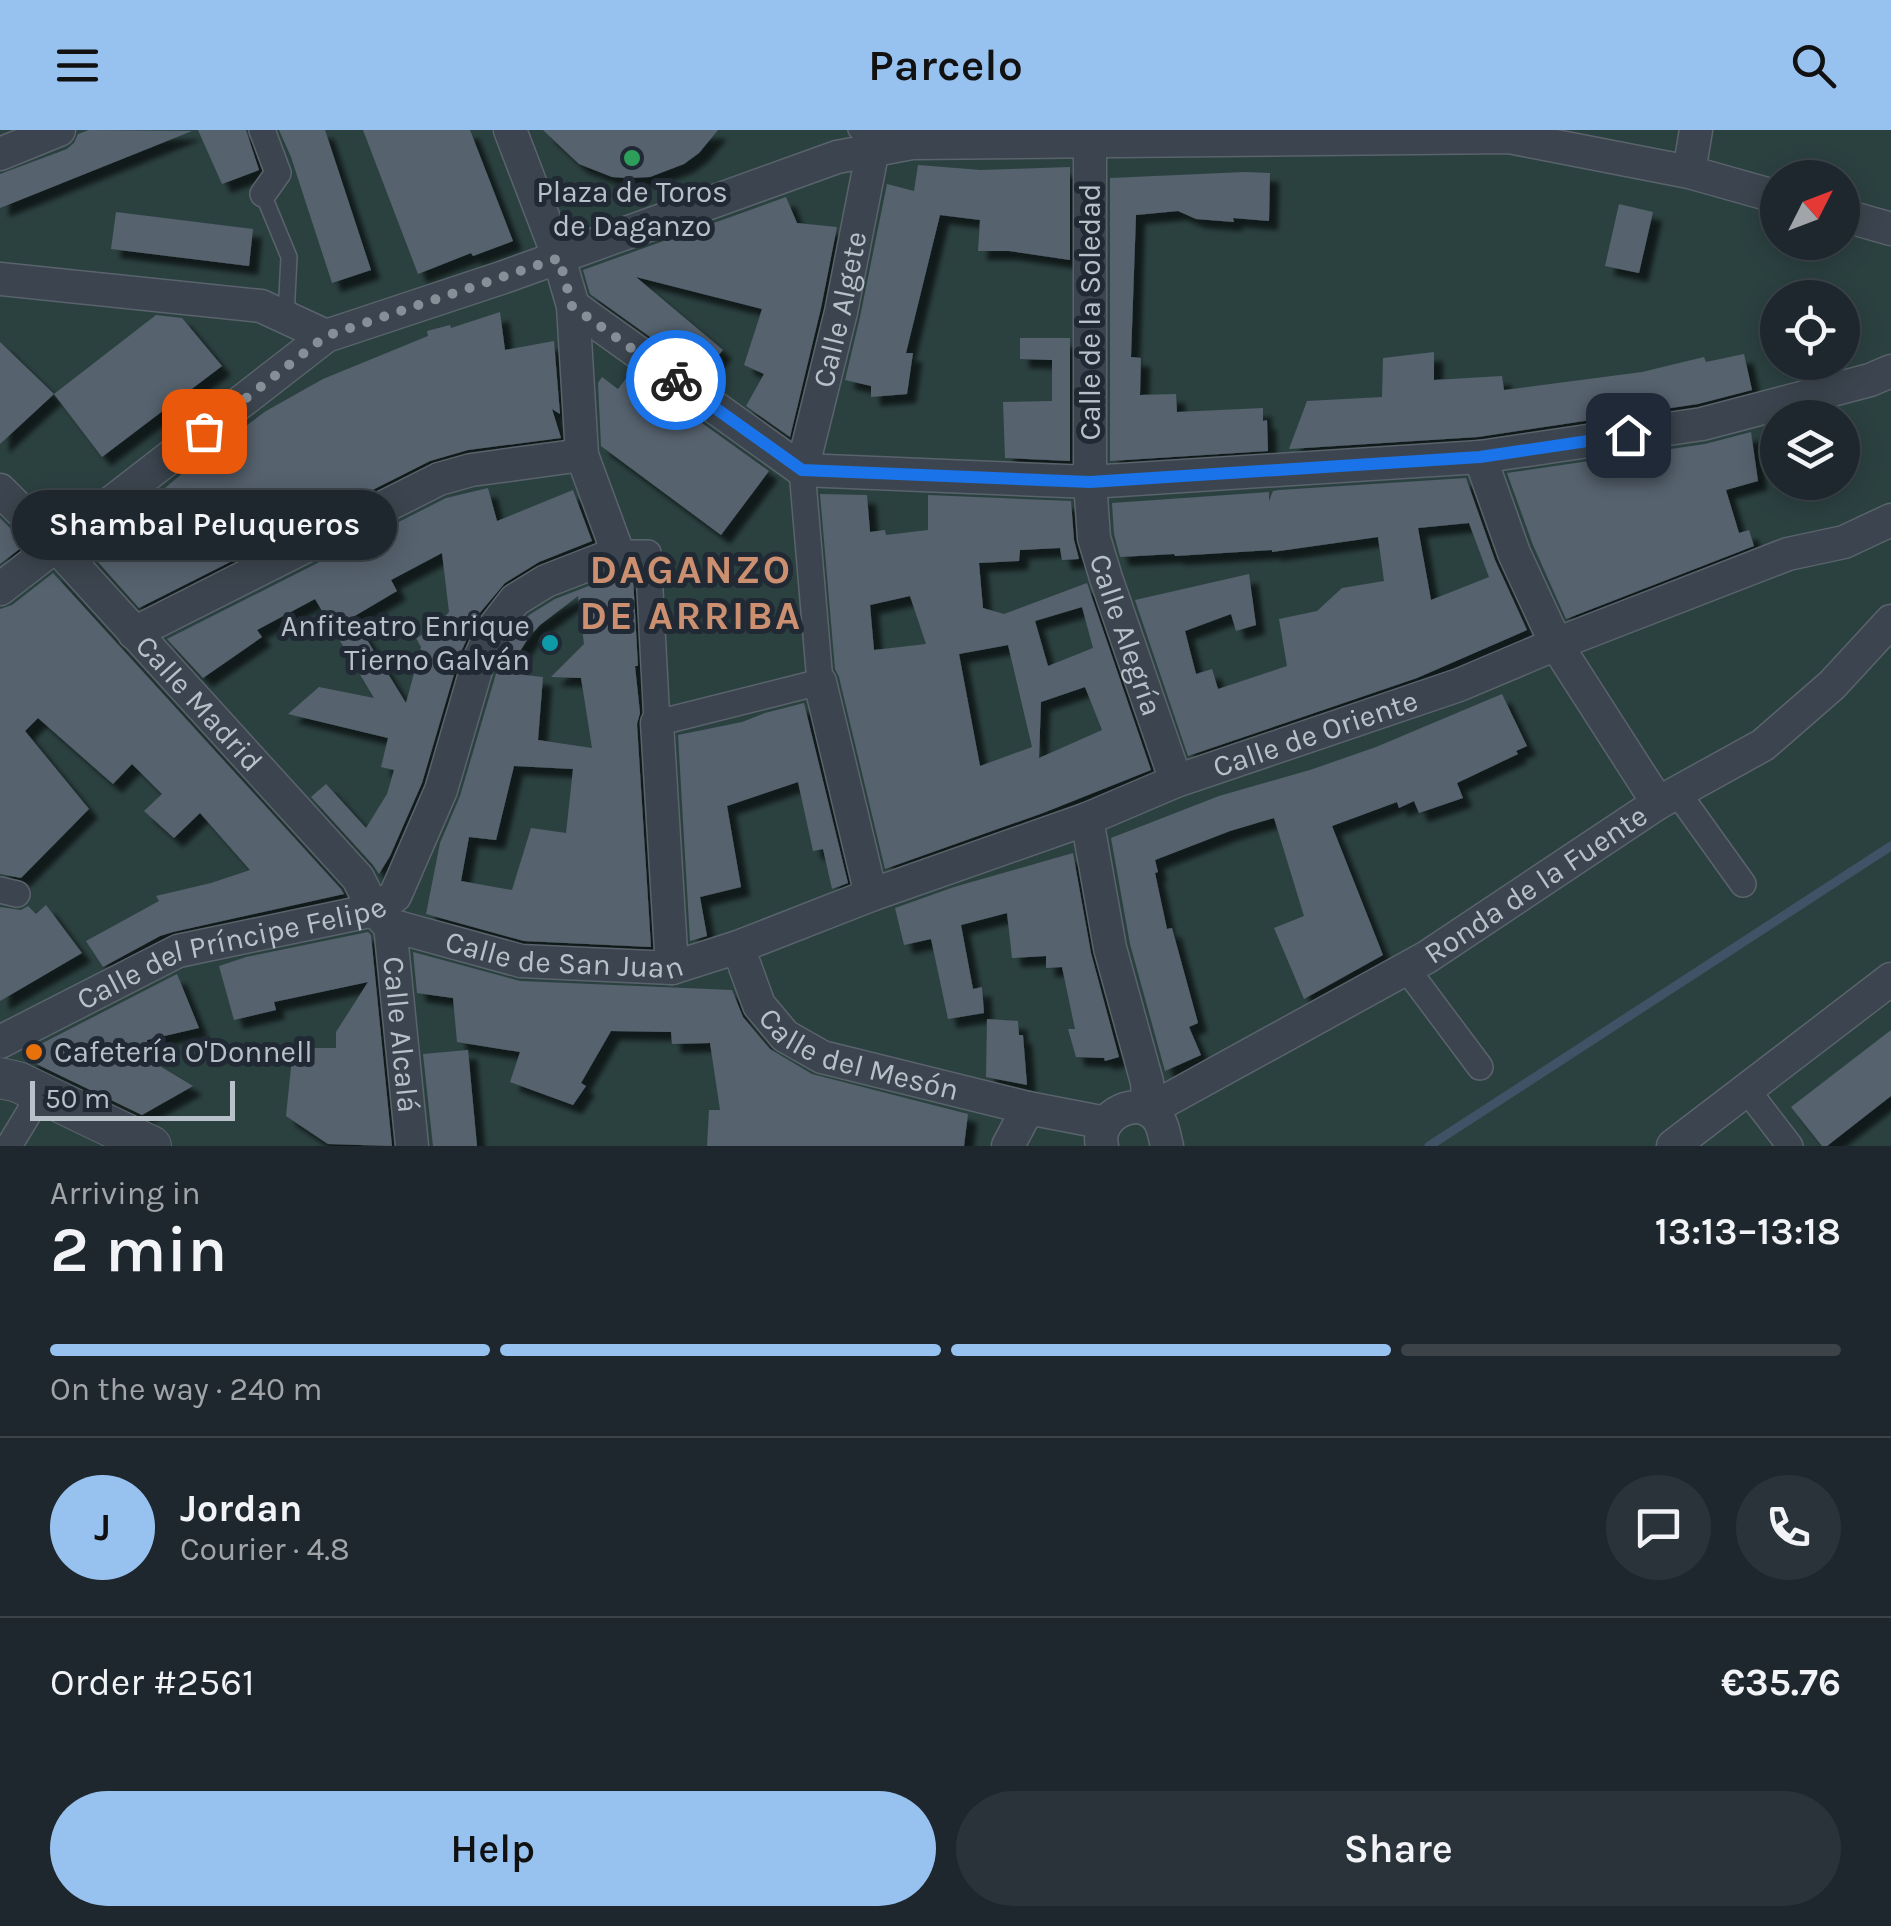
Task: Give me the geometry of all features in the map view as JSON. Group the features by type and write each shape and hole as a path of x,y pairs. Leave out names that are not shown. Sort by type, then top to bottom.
{"street":[{"path":"0,154 59,130"},
{"path":"262,130 278,173 263,194"},
{"path":"510,130 559,258 572,306 582,455 618,553 648,553 672,968"},
{"path":"1689,172 1696,130"},
{"path":"0,590 326,336 559,258 838,157 870,136 912,142 1509,137 1689,172 1760,192"},
{"name":"Calle Algete","path":"802,470 841,312 870,136"},
{"name":"Calle de la Soledad","path":"1090,142 1090,482"},
{"path":"1860,220 1891,229"},
{"path":"0,279 262,306 326,336"},
{"path":"572,306 802,470 1090,482 1480,457 1702,424 1891,371"},
{"path":"134,633 439,479 470,470 582,455"},
{"path":"1480,457 1514,552 1556,644 1667,798 1744,884"},
{"path":"802,470 820,682 871,895"},
{"name":"Calle Alegría","path":"1090,482 1094,538 1176,780"},
{"name":"Calle Madrid","path":"0,490 56,546 358,878 382,918"},
{"name":"Calle de Oriente","path":"738,947 1087,818 1176,780 1460,685 1788,554 1844,542 1891,520"},
{"name":"Calle del Príncipe Felipe","path":"0,1042 178,950 382,918 441,790 479,660 494,628 515,600 546,581 618,553"},
{"name":"Ronda de la Fuente","path":"1104,1134 1122,1109 1136,1106 1149,1110 1406,968 1667,798 1763,745 1832,684 1891,621"},
{"path":"658,723 820,682"},
{"path":"1087,818 1110,948 1147,1082 1149,1110 1161,1123 1167,1146"},
{"name":"Calle de San Juan","path":"382,918 521,961 672,968 738,947"},
{"name":"Calle Alcalá","path":"382,918 412,1146"},
{"name":"Calle del Mesón","path":"738,947 759,1005 784,1036 822,1057 1028,1108 1104,1134"},
{"path":"1406,968 1480,1067"},
{"path":"1672,1146 1891,980"},
{"path":"0,1078 18,1082 151,1146"},
{"path":"1747,1090 1790,1146"},
{"path":"10,1146 41,1094"},
{"path":"1008,1146 1028,1108"}],"lane":[{"path":"263,194 289,258 286,317"}],"green space":[{"path":"0,130 1891,130 1891,1146 0,1146"}],"building":[{"path":"89,130 192,131 0,208 0,174 67,149 78,134"},
{"path":"198,130 246,130 259,170 222,184"},
{"path":"279,130 325,130 371,270 332,283"},
{"path":"363,130 470,130 513,241 418,274"},
{"name":"Plaza de Toros de Daganzo","path":"543,130 718,130 684,164 650,177 627,178 612,177 579,164"},
{"path":"918,165 981,170 1070,167 1070,260 1009,251 978,251 980,220 940,215 906,353 913,353 907,394 871,397 871,386 845,380 887,184 914,191"},
{"path":"1270,173 1269,221 1196,219 1178,211 1136,215 1131,357 1141,358 1140,395 1176,394 1177,412 1263,408 1268,451 1110,461 1110,178"},
{"path":"786,197 797,223 837,227 790,437 746,406 764,374 744,365 762,309 636,277 723,350 702,374 590,294 583,270"},
{"path":"1619,204 1653,212 1639,273 1605,266"},
{"path":"116,212 253,229 249,266 111,249"},
{"path":"500,312 505,350 554,341 560,414 552,409 561,438 468,450 430,461 139,608 89,552 184,472 266,411 323,379 428,336 427,331 450,325 451,328"},
{"path":"156,315 182,318 222,366 102,457 54,394"},
{"path":"1020,338 1070,338 1070,461 1005,458 1003,402 1052,401 1052,360 1020,359"},
{"path":"0,342 54,394 0,444"},
{"path":"1434,352 1434,380 1502,376 1504,390 1744,354 1752,390 1698,404 1478,437 1289,449 1307,401 1382,397 1383,358"},
{"path":"631,372 769,471 721,535 601,446 598,383 602,377 618,389"},
{"path":"1751,432 1758,481 1726,490 1739,533 1749,530 1754,546 1566,619 1507,473 1705,444"},
{"path":"1466,478 1495,560 1527,630 1417,678 1188,756 1135,600 1249,574 1256,625 1236,631 1231,614 1185,631 1196,674 1212,669 1218,689 1287,666 1279,619 1317,611 1342,588 1384,581 1378,537 1272,552 1120,557 1112,503 1269,492 1269,501 1273,491","holes":["1469,523 1489,577 1431,600 1418,528"]},
{"path":"488,488 497,521 573,490 592,541 539,562 505,583 478,615 460,654 422,783 379,874 311,797 326,784 366,828 387,794 394,770 381,767 388,738 288,714 319,687 374,698 315,599 257,630 262,637 203,678 167,639 446,498","holes":["442,553 449,612 435,628 416,638 421,647 406,703 353,617 397,591 391,580"]},
{"path":"820,494 867,495 870,532 885,530 886,535 928,530 928,495 1071,501 1079,559 1062,560 1060,548 1020,550 1019,561 979,563 983,608 1004,614 1087,583 1151,770 885,869 835,669","holes":["910,596 926,644 874,650 870,605","1082,607 1093,648 1048,666 1035,621","1008,645 1032,747 980,766 959,654","1085,687 1102,730 1039,758 1041,702"]},
{"path":"0,518 26,544 0,564"},
{"path":"53,573 344,894 173,932 103,967 86,941 159,901 156,896 250,870 200,813 174,838 144,811 162,794 132,764 113,784 38,718 25,731 89,809 21,878 0,874 0,609 12,605"},
{"path":"617,575 622,575 623,580 633,577 640,713 637,724 651,947 524,941 426,914 440,843 460,796 498,667 511,637 529,615 555,599","holes":["578,596 584,644 551,677 581,678 592,748 538,740 543,677 506,673 540,625","514,766 573,769 566,833 531,828 512,890 461,881 469,837 496,840"]},
{"path":"1502,694 1527,746 1457,783 1463,798 1419,813 1414,801 1399,808 1397,802 1332,826 1383,955 1304,999 1274,928 1304,916 1274,818 1155,860 1167,929 1172,928 1198,1023 1189,1027 1201,1055 1165,1071 1130,944 1111,838 1219,796 1376,747"},
{"path":"804,703 848,883 832,889 823,849 813,851 798,782 727,806 741,887 700,897 707,936 690,941 678,735 742,722"},
{"path":"1073,853 1091,953 1119,1057 1105,1061 1076,1057 1068,1029 1075,1029 1062,967 1046,968 1046,956 1012,958 1007,913 961,925 973,989 982,987 984,1013 948,1019 931,939 904,945 895,908"},
{"path":"46,905 82,953 0,1001 0,907 21,910 28,906 36,914"},
{"path":"368,932 392,1146 328,1144 286,1116 293,1048 336,1048 336,1032 368,982 274,1002 276,1010 234,1020 219,966"},
{"path":"413,952 520,981 732,990 743,1017 770,1049 812,1074 968,1114 964,1146 707,1146 709,1110 720,1110 710,1043 672,1044 671,1032 611,1031 573,1105 510,1082 520,1052 457,1042 453,998 417,993"},
{"path":"177,974 199,1028 147,1040 148,1049 138,1053 193,1086 142,1115 28,1060 31,1049"},
{"path":"987,1019 1018,1021 1019,1035 1023,1035 1027,1085 986,1077"},
{"path":"1891,1030 1891,1096 1822,1146 1791,1107"},
{"path":"468,1050 477,1146 433,1146 423,1054"}],"waterway":[{"path":"1429,1146 1891,846"}],"way so far":[{"path":"204,431 326,336 559,258 572,306 676,380"}],"place":[{"name":"Plaza de Toros de Daganzo","path":"632,158"},
{"name":"Shambal Peluqueros","path":"204,431"},
{"name":"Anfiteatro Enrique Tierno Galván","path":"550,643"},
{"name":"Cafetería O'Donnell","path":"34,1052"}],"district":[{"name":"DAGANZO DE ARRIBA","path":"691,592"}],"route":[{"path":"676,380 802,470 1090,482 1480,457 1628,435"}]}
